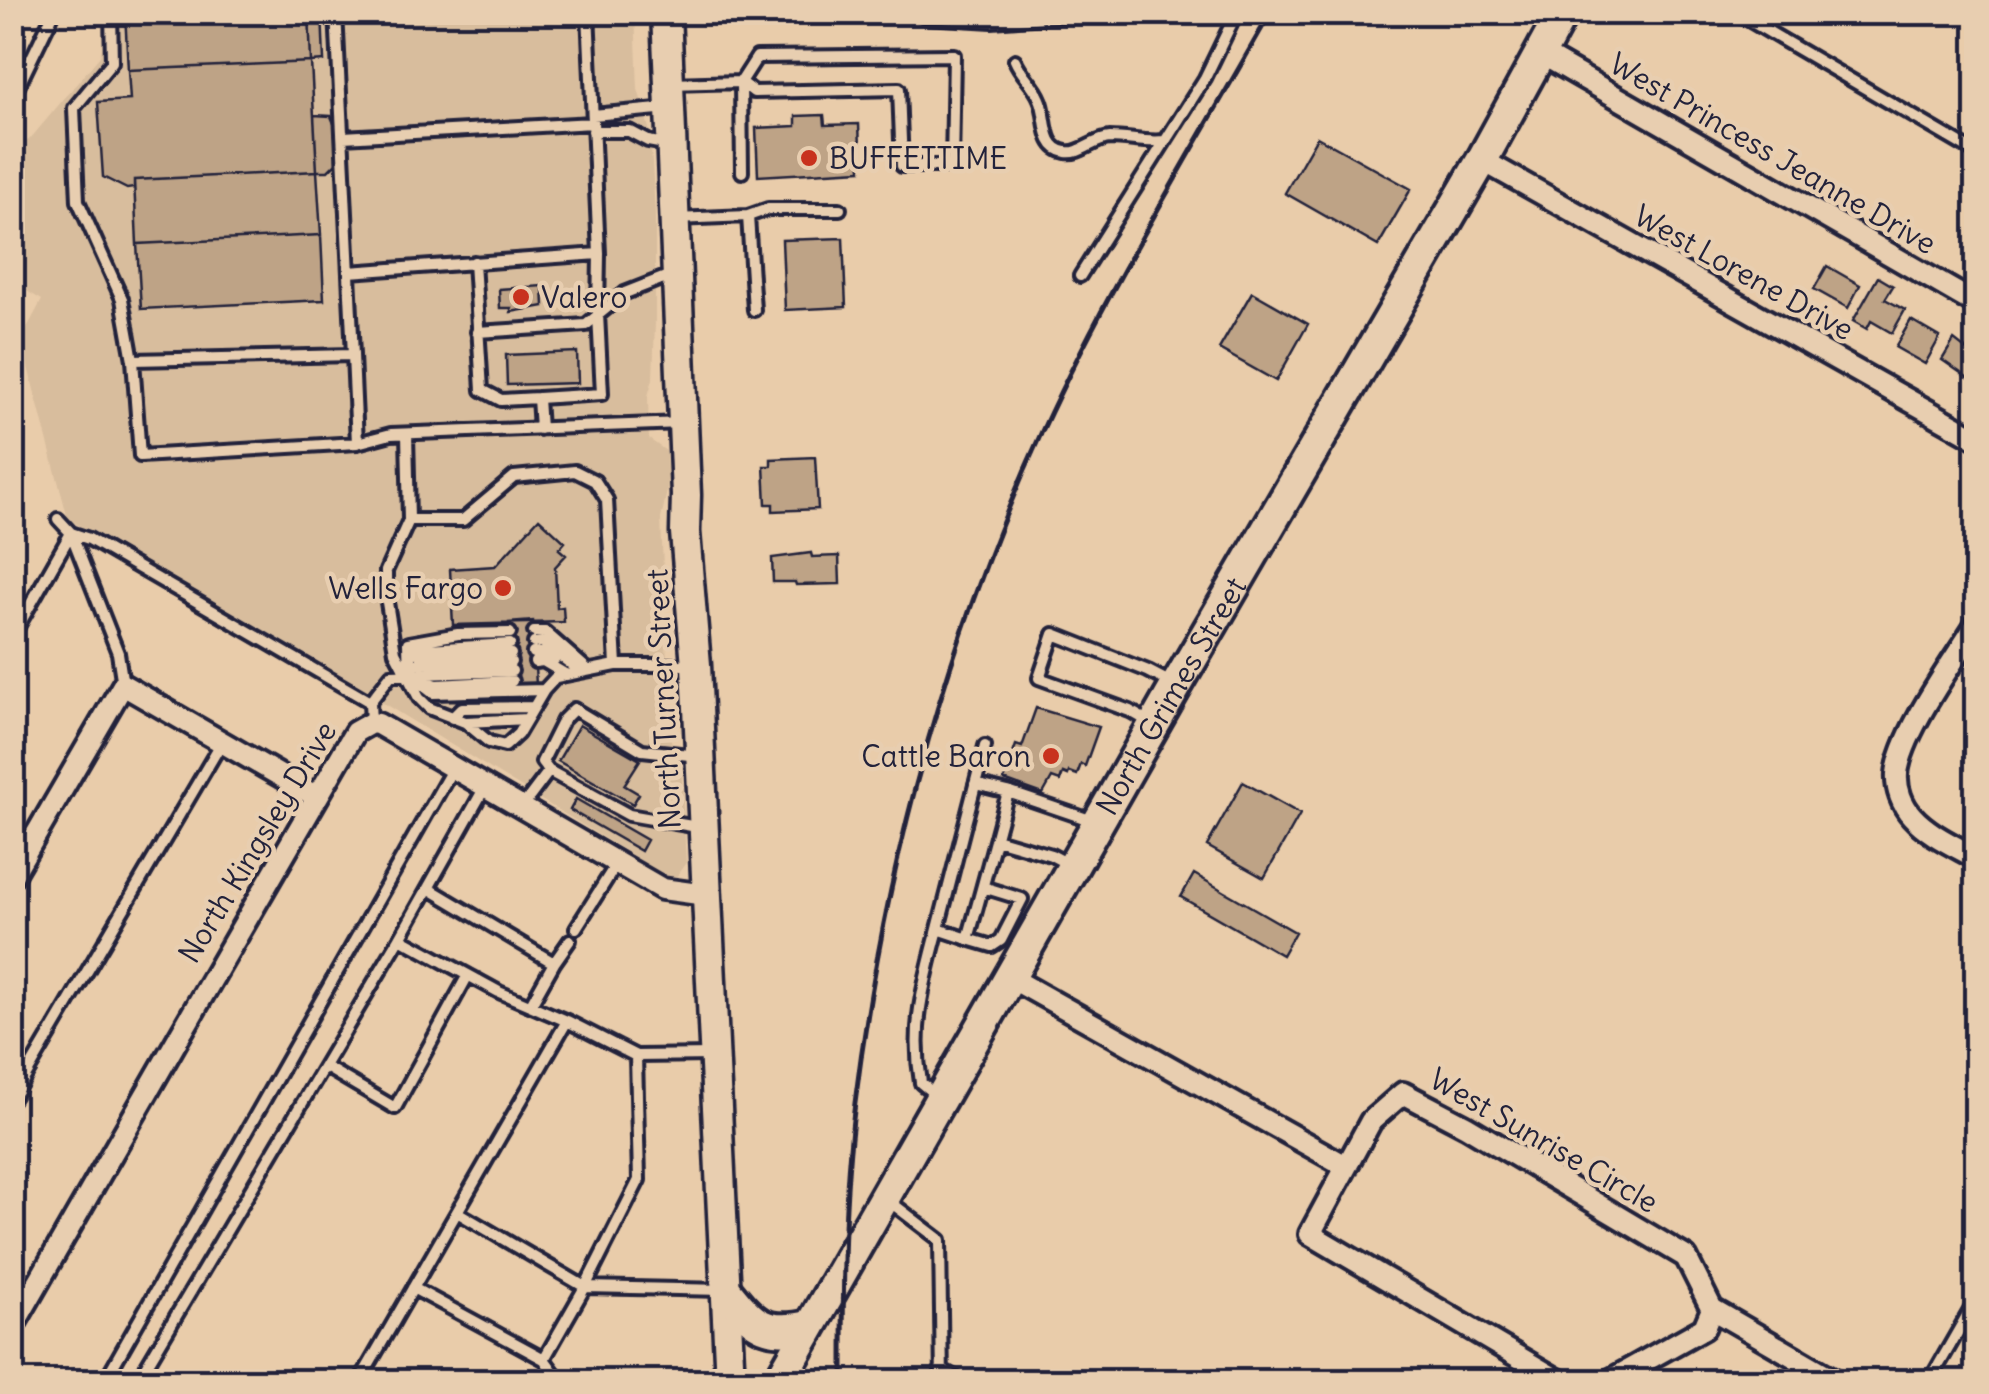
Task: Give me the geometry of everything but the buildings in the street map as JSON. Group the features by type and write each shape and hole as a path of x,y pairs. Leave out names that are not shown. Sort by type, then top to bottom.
{"main road":[{"name":"North Turner Street","path":"666,12 684,532 696,665 730,1382"},
{"name":"North Grimes Street","path":"779,1382 1011,978 1034,906 1073,867 1482,160 1563,12"},
{"path":"726,1290 749,1319 766,1328 784,1331 810,1326"},
{"path":"710,1382 728,1328"}],"street":[{"name":"West Princess Jeanne Drive","path":"1540,53 1976,304"},
{"name":"West Lorene Drive","path":"1482,160 1976,438"},
{"path":"1976,625 1906,742 1897,776 1899,795 1912,816 1937,837 1976,858"},
{"path":"16,862 123,685 317,797"},
{"name":"North Kingsley Drive","path":"12,1328 144,1100 172,1044 355,732 370,713 378,724 662,889 706,895"},
{"path":"1011,978 1344,1165"},
{"name":"West Sunrise Circle","path":"1561,1382 1310,1234 1371,1121 1403,1093 1466,1126 1686,1257 1712,1310"},
{"path":"1607,1382 1704,1328 1712,1310 1838,1382"}],"lane":[{"path":"12,98 54,12"},
{"path":"111,12 112,62 74,108 78,202 122,299 140,456 357,443 407,434 683,423"},
{"path":"336,12 357,443"},
{"path":"474,262 482,390 501,400 602,394 588,12"},
{"path":"738,12 738,16 805,12"},
{"path":"916,12 926,17 992,21 1115,12"},
{"path":"1080,276 1205,78 1237,12"},
{"path":"1735,12 1976,153"},
{"path":"593,123 669,96 741,82 754,92 899,89 902,166 952,166 954,55 756,57 741,82 742,172"},
{"path":"1015,60 1042,102 1046,130 1054,146 1065,152 1106,138 1145,144 1164,141"},
{"path":"342,137 593,123 671,145"},
{"path":"674,220 748,216 768,209 840,209"},
{"path":"748,216 754,310"},
{"path":"349,272 599,254"},
{"path":"477,332 586,325 625,293 676,273"},
{"path":"132,360 353,355"},
{"path":"538,398 540,429"},
{"path":"407,434 409,520 386,571 386,596 396,652 419,698 429,708 464,722 489,742 505,746 518,734 534,707 565,677"},
{"path":"409,520 470,517 514,476 585,474 596,482 607,500 616,664"},
{"path":"58,518 71,533 118,652 123,685"},
{"path":"12,636 71,533"},
{"path":"71,533 90,539 370,713 390,676 409,675 437,685 511,658"},
{"path":"1154,725 1130,711 1039,678 1054,634 1176,686"},
{"path":"535,657 542,642 565,677"},
{"path":"409,675 412,650 511,658"},
{"path":"535,657 565,677"},
{"path":"535,657 565,677"},
{"path":"409,675 416,664 511,658"},
{"path":"409,675 432,693 565,677 616,664 696,665"},
{"path":"452,718 462,708 534,707"},
{"path":"700,756 642,750 574,709 563,720 542,762 549,771 629,816 703,828"},
{"path":"464,722 528,719"},
{"path":"12,1098 222,742"},
{"path":"940,1099 921,1083 914,1046 919,1008 984,746"},
{"path":"104,1382 454,767"},
{"path":"522,807 549,771"},
{"path":"975,784 1058,806 1098,823"},
{"path":"137,1382 486,786"},
{"path":"968,939 1008,792"},
{"path":"996,839 1051,854 1073,867"},
{"path":"576,928 617,863"},
{"path":"938,929 992,946 1034,906 982,886"},
{"path":"428,888 554,963"},
{"path":"400,938 499,992 636,1056 716,1055"},
{"path":"531,1004 570,940"},
{"path":"324,1066 395,1108 468,975"},
{"path":"360,1382 568,1022"},
{"path":"544,1359 639,1180 636,1056"},
{"path":"884,1197 940,1240 941,1376 963,1382"},
{"path":"457,1212 585,1288 726,1290"},
{"path":"413,1288 544,1359 561,1381 652,1382"},
{"path":"1929,1382 1976,1300"}],"shaded area":[{"path":"103,13 635,13 638,89 650,132 655,212 649,439 666,451 668,486 661,519 670,737 682,776 686,864 677,876 666,876 360,689 68,519 27,363 13,354 42,300 13,283 13,144 30,139 100,56"}],"railway":[{"path":"843,1382 848,1172 867,1016 901,844 948,675 976,592 1043,429 1096,323 1271,12"}],"place":[{"name":"BUFFETTIME","path":"809,158"},
{"name":"Valero","path":"521,297"},
{"name":"Wells Fargo","path":"503,588"},
{"name":"Cattle Baron","path":"1051,756"}]}
